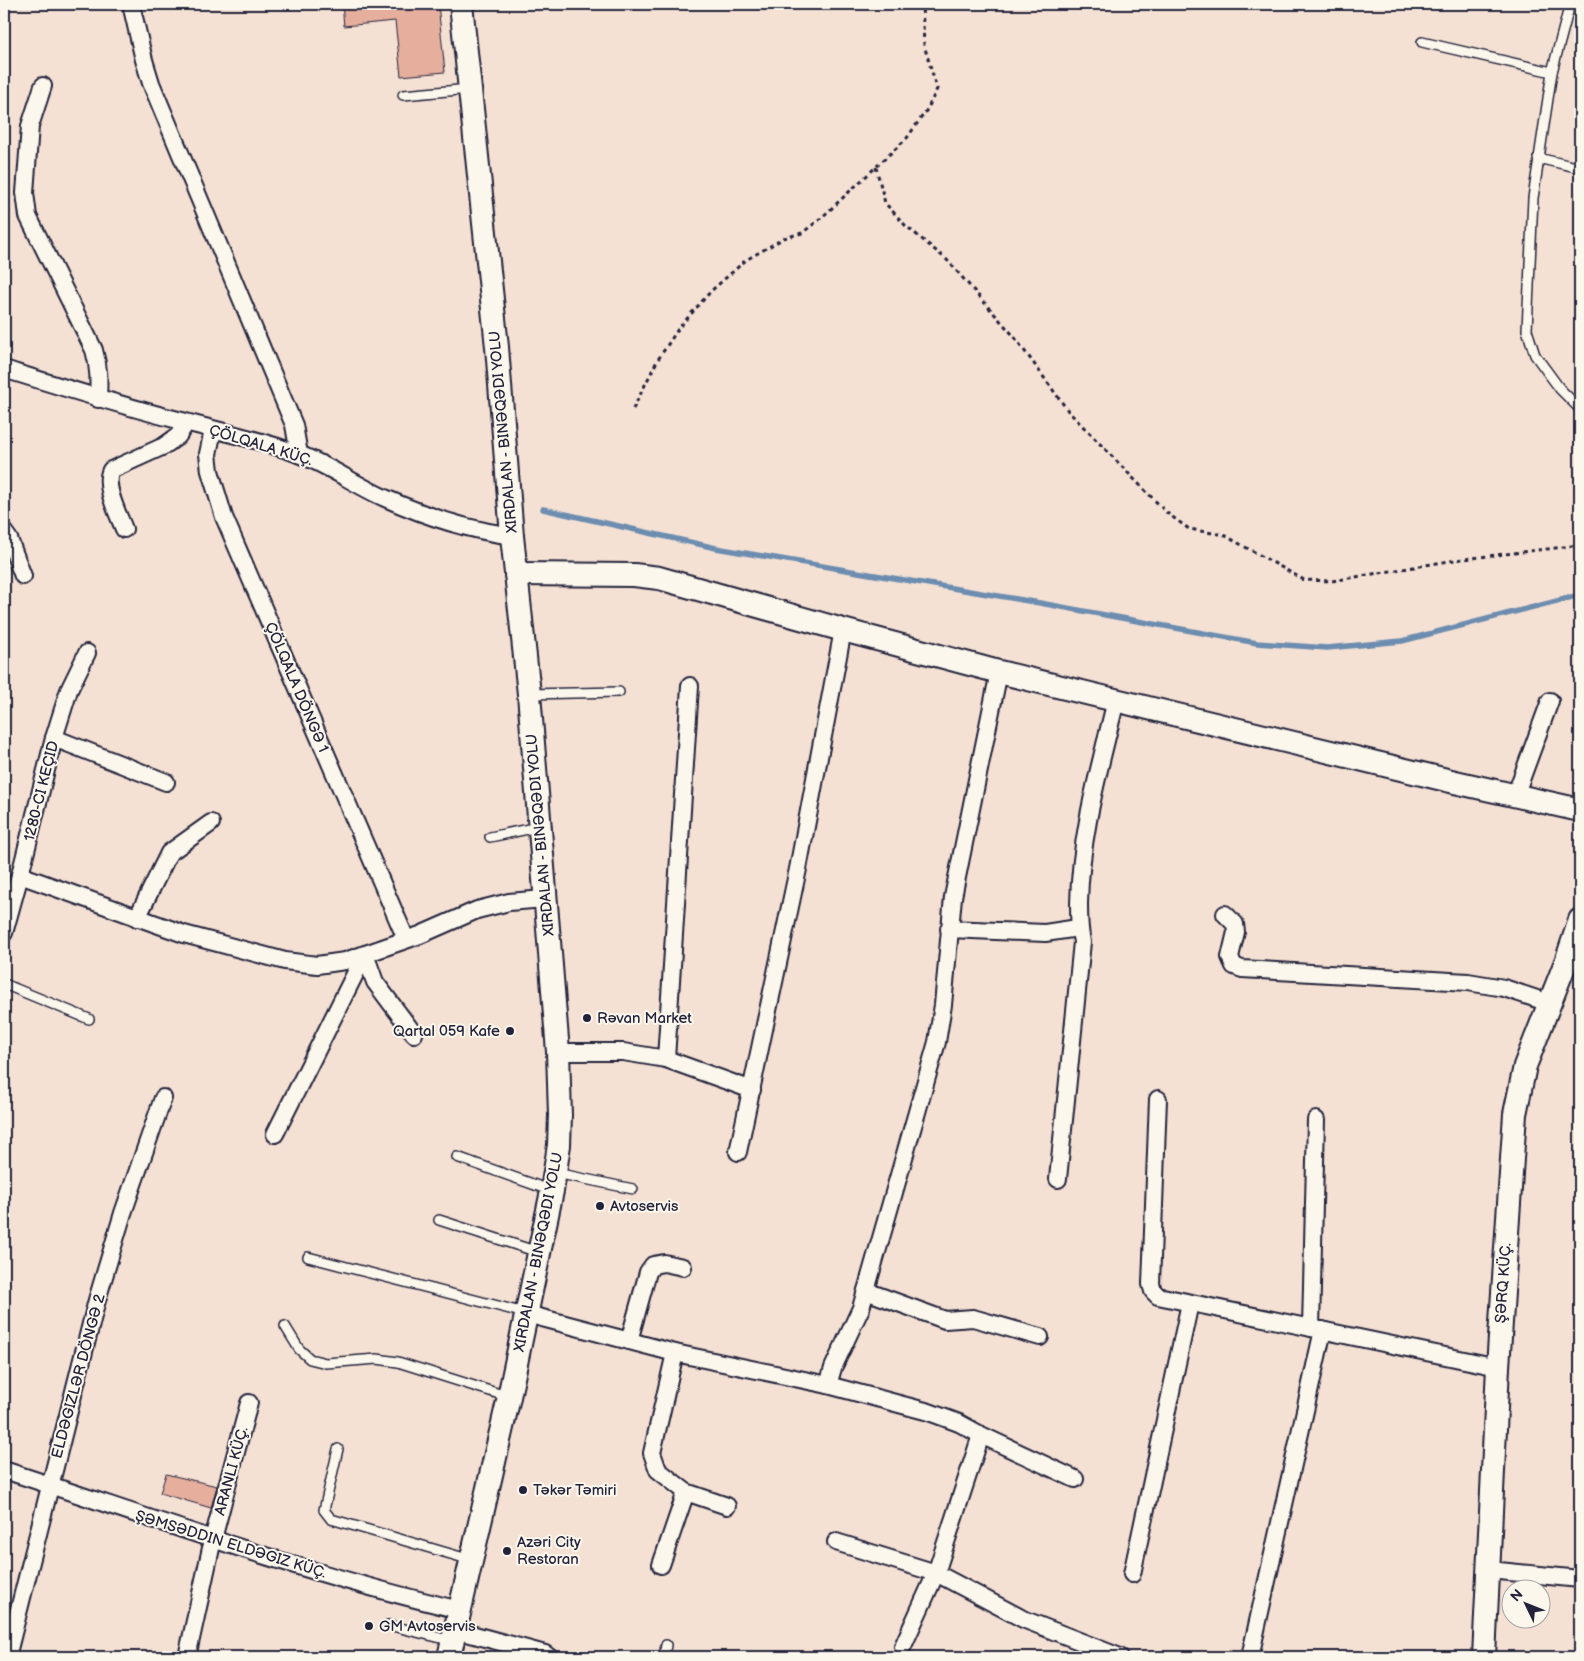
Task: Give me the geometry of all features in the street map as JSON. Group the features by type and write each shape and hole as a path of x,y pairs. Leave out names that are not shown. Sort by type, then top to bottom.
{"street":[{"path":"131,4 151,83 294,425 299,454"},
{"path":"454,1635 509,1397 540,1252 554,1182 560,1116 558,1052 544,900 529,694 512,536 497,347 462,4"},
{"path":"43,86 30,126 24,193 33,225 94,350 100,379 98,399"},
{"name":"ÇÖLQALA KÜÇ.","path":"4,369 98,399 299,454 385,498 464,527 512,536"},
{"path":"124,529 109,486 108,477 111,470 164,446 178,436 186,423"},
{"name":"ÇÖLQALA DÖNGƏ 1","path":"213,430 208,454 209,462 224,517 406,939"},
{"path":"4,532 9,539 23,576"},
{"path":"516,574 634,575 659,578 999,672 1580,810"},
{"path":"738,1152 798,869 843,630"},
{"path":"4,933 54,738 69,690 87,653"},
{"path":"828,1385 833,1368 856,1322 866,1291 937,1042 943,1005 953,897 999,672"},
{"path":"666,1059 690,686"},
{"path":"1058,1179 1082,942 1078,928 1079,881 1082,855 1093,797 1116,700"},
{"path":"1515,796 1550,701"},
{"path":"54,738 166,782"},
{"path":"137,918 169,853 211,823"},
{"path":"20,875 184,934 285,961 317,965 346,961 420,935 477,910 509,902 544,900"},
{"path":"1225,914 1235,924 1236,932 1230,957 1234,966 1468,982 1504,988 1549,1003"},
{"name":"ŞƏRQ KÜÇ.","path":"1484,1657 1498,1366 1515,1114 1525,1066 1567,959 1580,920"},
{"path":"949,929 1045,933 1078,928"},
{"path":"365,954 375,982 414,1034"},
{"path":"275,1134 365,954"},
{"path":"558,1052 623,1052 666,1059 752,1090"},
{"name":"ELDƏGIZLƏR DÖNGƏ 2","path":"6,1657 97,1300 123,1213 163,1098"},
{"path":"1158,1099 1151,1284 1152,1291 1158,1296 1498,1366"},
{"path":"1250,1657 1317,1329 1316,1120"},
{"path":"629,1341 648,1272 653,1265 664,1263 683,1267"},
{"path":"866,1291 945,1320 973,1318 1040,1337"},
{"path":"1132,1574 1190,1303"},
{"path":"527,1314 675,1353 828,1385 929,1412 959,1423 980,1435 1075,1479"},
{"path":"675,1353 652,1453 658,1470 686,1492 727,1506"},
{"path":"187,1657 213,1539 249,1403"},
{"path":"903,1646 936,1573 980,1435"},
{"name":"ŞƏMSƏDDIN ELDƏGIZ KÜÇ.","path":"4,1470 213,1539 377,1589 454,1635 545,1654 549,1657"},
{"path":"661,1565 686,1492"},
{"path":"836,1542 936,1573 1023,1619 1120,1657"},
{"path":"1489,1570 1580,1579"}],"lane":[{"path":"1570,4 1552,72 1538,158 1533,198 1527,330 1535,355 1560,388 1580,409"},
{"path":"1422,42 1552,72"},
{"path":"403,95 470,89"},
{"path":"1538,158 1580,168"},
{"path":"529,694 619,692"},
{"path":"490,838 539,827"},
{"path":"4,984 89,1019"},
{"path":"456,1157 554,1182 633,1189"},
{"path":"438,1220 540,1252"},
{"path":"308,1257 527,1314"},
{"path":"285,1326 299,1349 310,1359 326,1363 377,1359 398,1362 509,1397"},
{"path":"338,1449 324,1510 326,1515 331,1519 472,1560"},
{"path":"388,1625 454,1635"},
{"path":"664,1657 666,1645"}],"path":[{"path":"633,409 657,361 678,329 711,291 746,260 784,238 802,233 819,220 907,138 928,108 937,89 924,45 922,4"},
{"path":"876,167 885,203 905,225 948,260 1013,335 1069,412 1167,513 1189,529 1224,535 1304,580 1332,581 1455,560 1580,545"}],"building":[{"path":"342,4 438,4 445,72 401,76 395,21 344,26"},
{"path":"166,1474 217,1486 211,1508 160,1493"}],"waterway":[{"path":"543,509 716,548 1040,603 1257,643 1327,648 1402,641 1580,595"}],"place":[{"name":"Rəvan Market","path":"587,1018"},
{"name":"Qartal 059 Kafe","path":"510,1031"},
{"name":"Avtoservis","path":"600,1206"},
{"name":"Təkər Təmiri","path":"523,1490"},
{"name":"Azəri City Restoran","path":"507,1551"},
{"name":"GM Avtoservis","path":"369,1626"}]}
